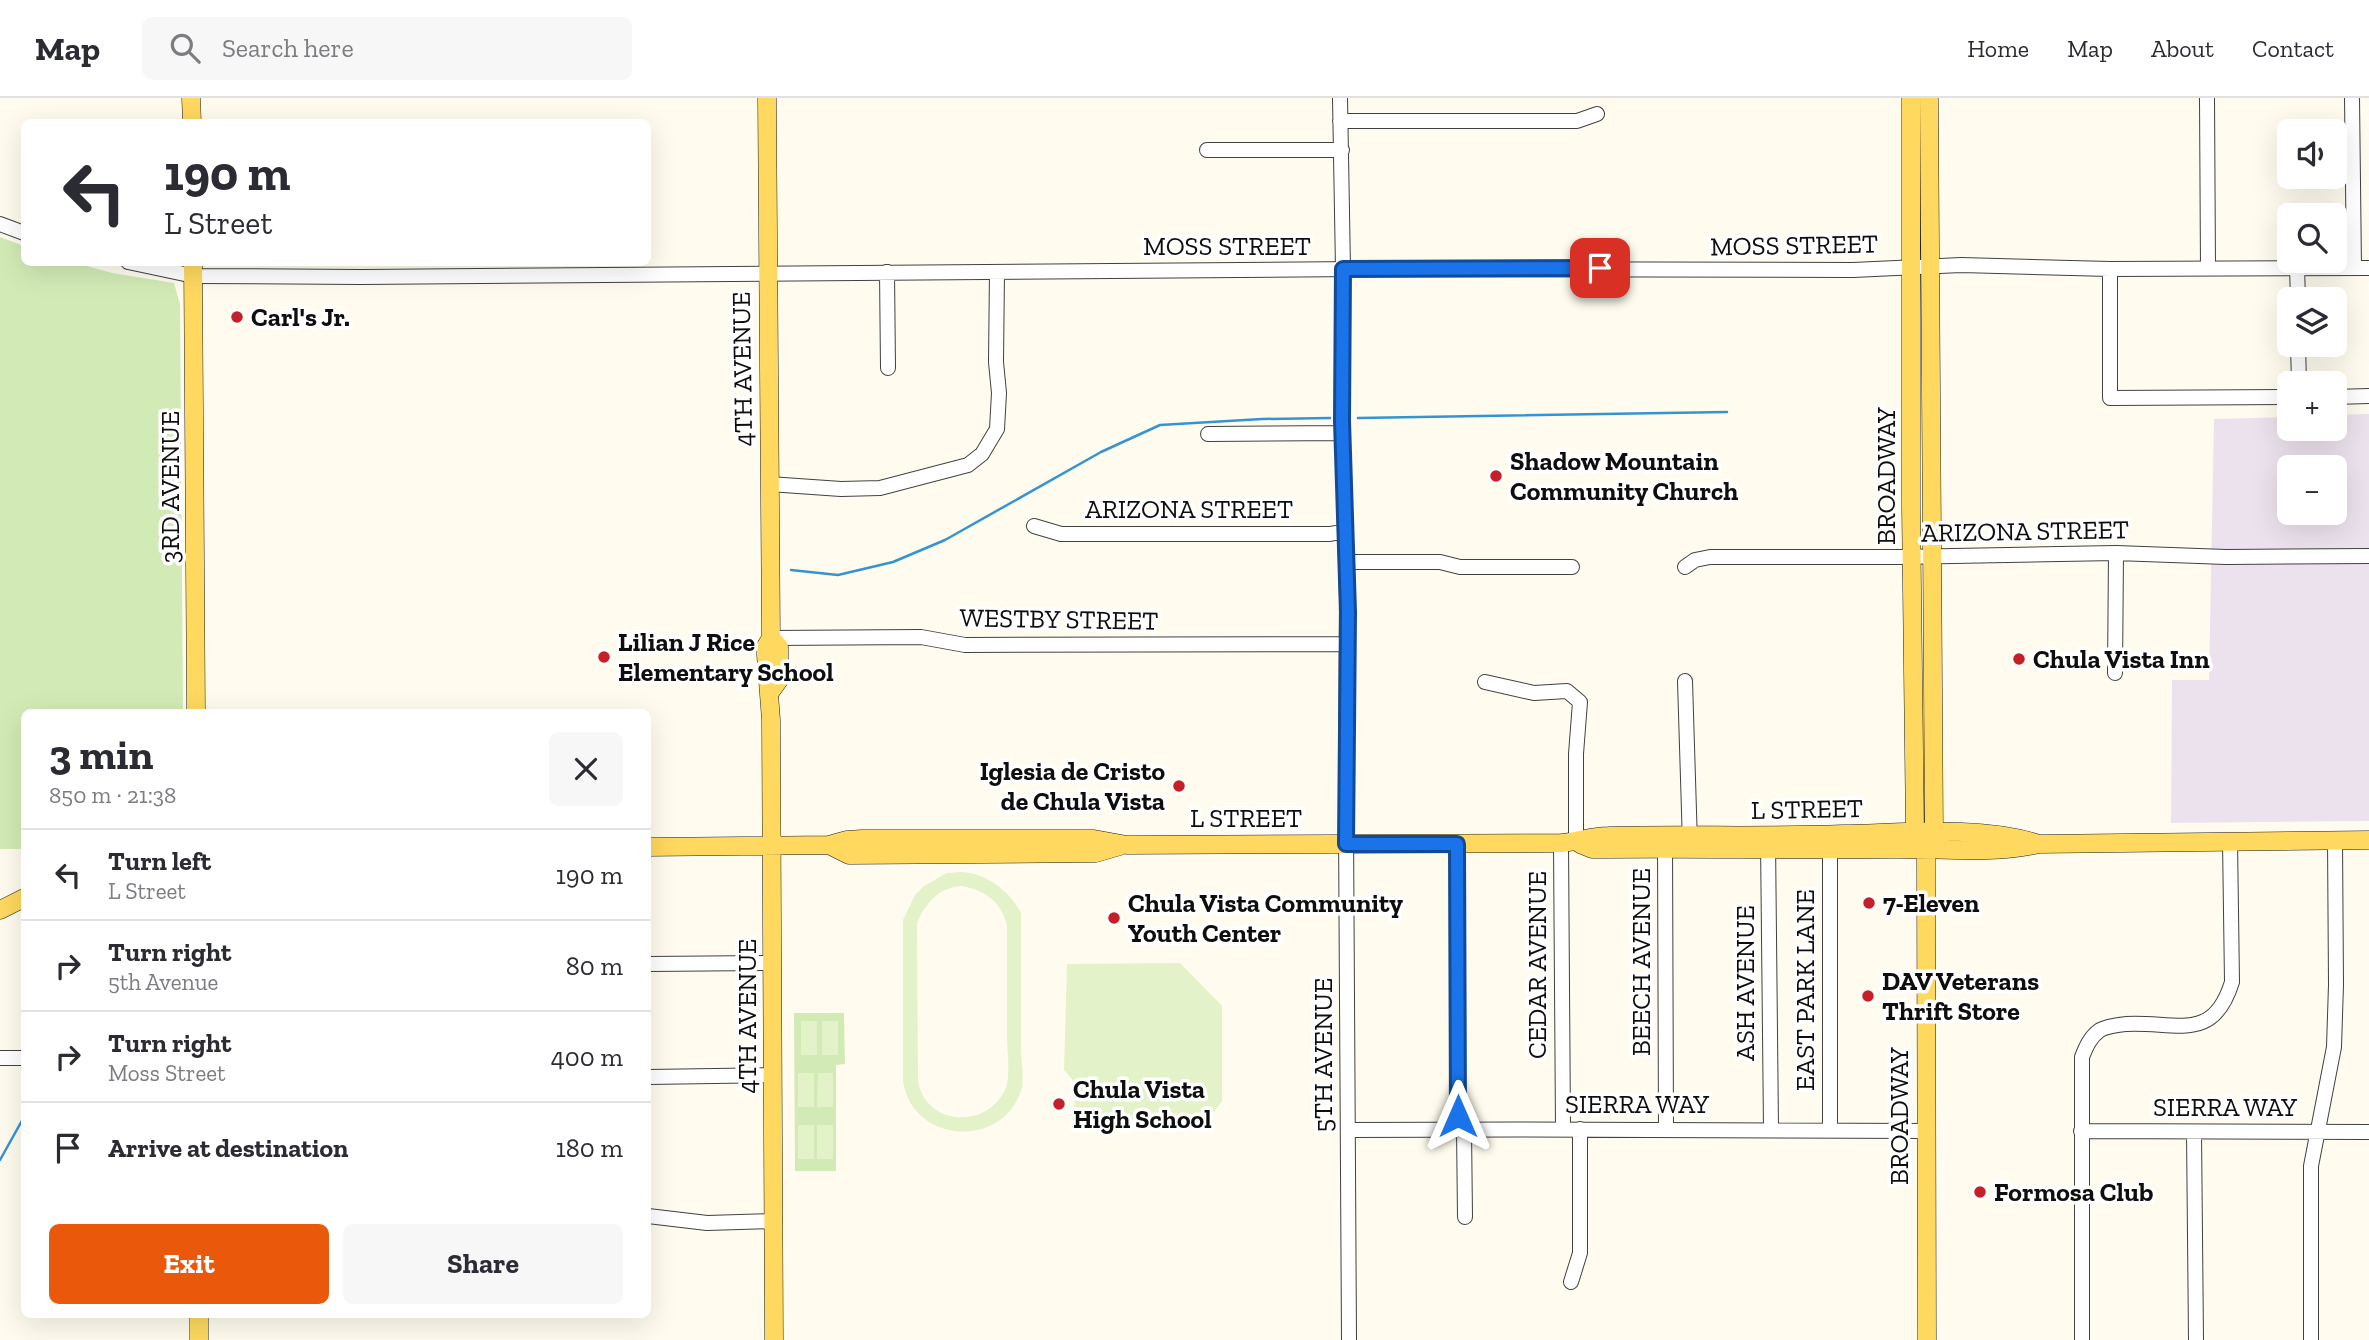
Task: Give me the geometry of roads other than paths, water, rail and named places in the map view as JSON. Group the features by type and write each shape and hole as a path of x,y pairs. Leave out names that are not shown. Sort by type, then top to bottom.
{"main road":[{"path":"191,98 192,119"},
{"name":"4TH AVENUE","path":"767,98 766,274 771,638 779,648 779,680 771,691 774,1340"},
{"name":"BROADWAY","path":"1912,98 1932,557 1925,833"},
{"name":"BROADWAY","path":"1927,1340 1926,850 1911,507 1929,98"},
{"name":"3RD AVENUE","path":"194,269 197,709"},
{"name":"L STREET","path":"651,847 829,845 847,839 1094,839 1126,845 1569,843 1592,849 1665,842 1768,843 1925,833 2015,836 2039,844"},
{"name":"L STREET","path":"1768,843 1830,851 2002,849 2039,844 2369,840"},
{"path":"0,910 21,900"},
{"path":"199,1318 199,1340"}],"street":[{"name":"5TH AVENUE","path":"1340,98 1342,433 1348,644 1346,844 1349,1340"},
{"path":"2207,98 2208,268"},
{"path":"2352,98 2354,268"},
{"path":"1340,121 1577,121 1597,114"},
{"path":"1207,150 1342,150"},
{"path":"0,224 21,232"},
{"name":"MOSS STREET","path":"166,266 194,269 766,274 1645,268 1734,271 2022,266 2110,269 2277,268"},
{"name":"MOSS STREET","path":"2347,268 2369,268"},
{"path":"2110,269 2110,398 2277,397"},
{"path":"887,272 888,368"},
{"path":"769,484 841,489 880,488 968,465 982,454 997,429 997,272"},
{"path":"2347,397 2369,396"},
{"path":"1208,434 1342,433"},
{"name":"ARIZONA STREET","path":"1034,526 1061,534 1330,534 1345,531"},
{"path":"2115,673 2116,553"},
{"name":"ARIZONA STREET","path":"1685,567 1695,560 1710,557 1932,557 2116,553 2369,556"},
{"path":"1347,562 1440,562 1460,567 1572,567"},
{"name":"WESTBY STREET","path":"771,638 921,637 965,645 1348,644"},
{"path":"1685,681 1689,842"},
{"name":"CEDAR AVENUE","path":"1485,682 1534,693 1567,691 1580,702 1569,843 1563,1128"},
{"path":"2311,1340 2311,1166 2334,1047 2335,840"},
{"path":"2081,1340 2082,1057 2089,1041 2101,1029 2136,1024 2193,1025 2208,1021 2218,1013 2227,999 2232,982 2230,841"},
{"name":"BEECH AVENUE","path":"1665,842 1666,1130"},
{"name":"ASH AVENUE","path":"1768,843 1771,1129"},
{"path":"1457,844 1461,1129 1465,1217"},
{"name":"EAST PARK LANE","path":"1830,851 1830,1129"},
{"path":"651,964 772,963"},
{"path":"0,1058 21,1058"},
{"path":"651,1077 774,1075"},
{"path":"1571,1282 1580,1253 1580,1129"},
{"name":"SIERRA WAY","path":"1349,1130 1925,1130"},
{"name":"SIERRA WAY","path":"2081,1131 2369,1132"},
{"path":"2194,1132 2196,1340"},
{"path":"651,1216 707,1223 775,1221"}],"waterway":[{"path":"1358,418 1727,412"},
{"path":"791,570 838,575 893,562 945,540 1101,452 1160,425 1330,418"},
{"path":"0,1160 21,1122"}],"place":[{"name":"Carl's Jr.","path":"237,317"},
{"name":"Shadow Mountain Community Church","path":"1496,476"},
{"name":"Lilian J Rice Elementary School","path":"604,657"},
{"name":"Chula Vista Inn","path":"2019,659"},
{"name":"Iglesia de Cristo de Chula Vista","path":"1179,786"},
{"name":"7-Eleven","path":"1869,903"},
{"name":"Chula Vista Community Youth Center","path":"1114,918"},
{"name":"DAV Veterans Thrift Store","path":"1868,996"},
{"name":"Chula Vista High School","path":"1059,1104"},
{"name":"Formosa Club","path":"1980,1192"}]}
